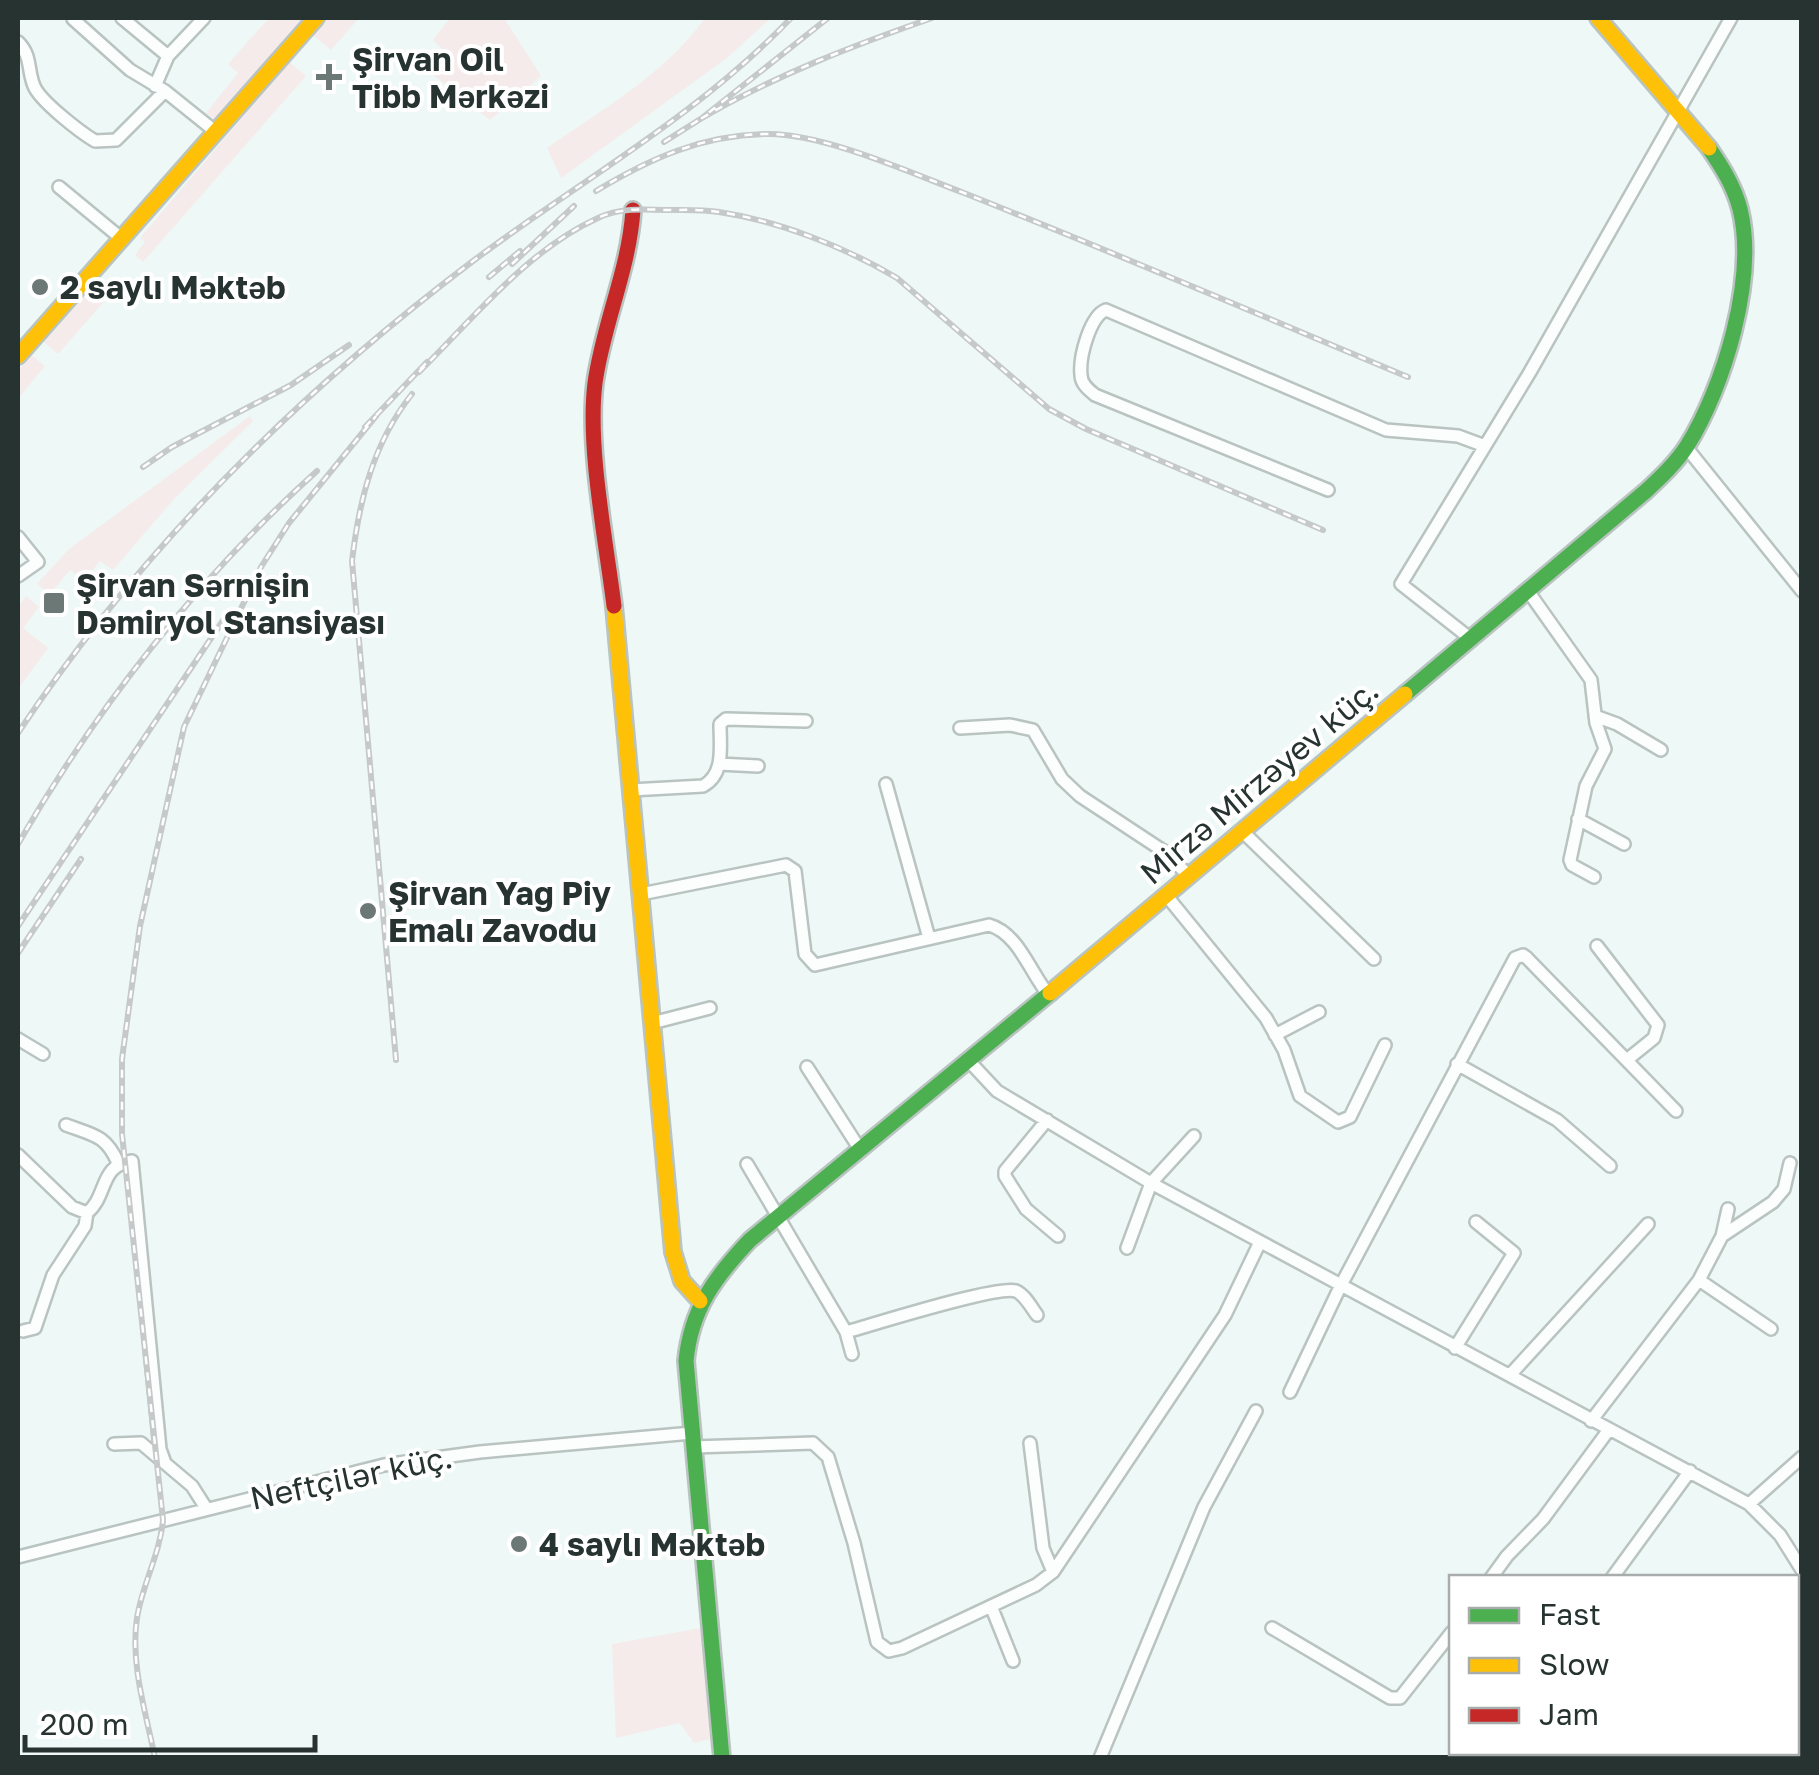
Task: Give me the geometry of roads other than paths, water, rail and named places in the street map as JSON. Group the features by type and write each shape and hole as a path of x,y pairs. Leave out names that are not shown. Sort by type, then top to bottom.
{"main road":[{"path":"18,356 316,18"},
{"name":"Mirzə Mirzəyev küç.","path":"722,1758 686,1361 688,1338 700,1301 732,1258 776,1218 969,1061 1528,591 1650,486 1686,447 1709,401 1727,348 1742,277 1741,207 1716,158 1598,18"},
{"path":"633,210 631,242 599,363 593,411 674,1252 682,1281 700,1301"}],"street":[{"path":"122,18 168,56"},
{"path":"18,42 31,60 34,85 40,95 95,140 116,140 160,89 168,56 204,18"},
{"path":"1471,639 1401,584 1732,18"},
{"path":"73,19 130,70 216,132"},
{"path":"59,187 122,239"},
{"path":"1328,490 1095,395 1080,375 1091,322 1106,310 1386,430 1458,436 1485,446"},
{"path":"1686,447 1802,591"},
{"path":"18,537 38,562 18,576"},
{"path":"1528,591 1591,680 1604,749 1586,786 1572,865 1594,877"},
{"path":"1595,716 1661,750"},
{"path":"632,790 703,786 716,777 720,724 726,719 806,721"},
{"path":"960,728 1010,726 1033,730 1062,779 1080,796 1165,852 1189,876"},
{"path":"719,764 758,766"},
{"path":"886,784 930,938"},
{"path":"1578,819 1624,844"},
{"path":"1242,832 1374,960"},
{"path":"641,894 786,864 795,872 805,954 815,965 989,924 1002,928 1048,994"},
{"path":"1166,896 1243,988 1276,1035 1290,1062 1300,1096 1338,1122 1350,1117 1385,1045"},
{"path":"1598,946 1658,1025 1654,1038 1628,1059"},
{"path":"1290,1392 1340,1287 1518,955 1527,958 1676,1111"},
{"path":"652,1023 710,1008"},
{"path":"1276,1035 1319,1012"},
{"path":"18,1039 42,1054"},
{"path":"969,1061 997,1091 1150,1183 1750,1504 1780,1535 1802,1570"},
{"path":"1458,1064 1556,1120 1610,1166"},
{"path":"808,1067 861,1151"},
{"path":"1048,1120 1004,1176 1026,1208 1058,1236"},
{"path":"66,1125 104,1139 118,1163"},
{"path":"1127,1248 1150,1183 1194,1136"},
{"path":"18,1155 72,1207 88,1213"},
{"path":"23,1331 35,1328 58,1264 85,1226 106,1176 118,1163 132,1161 160,1449 165,1463"},
{"path":"1722,1236 1774,1202 1784,1189 1790,1163"},
{"path":"748,1164 776,1218 846,1332 852,1354"},
{"path":"1590,1421 1699,1280 1722,1236 1728,1209"},
{"path":"1455,1348 1514,1253 1476,1222"},
{"path":"1510,1375 1648,1224"},
{"path":"1012,1661 991,1606 1036,1585 1053,1572 1225,1316 1260,1242"},
{"path":"1699,1280 1771,1329"},
{"path":"846,1332 932,1306 1010,1290 1023,1297 1037,1315"},
{"path":"1100,1758 1204,1507 1256,1410"},
{"path":"1494,1575 1543,1519 1608,1431"},
{"name":"Neftçilər küç.","path":"18,1557 338,1475 412,1461 692,1440 813,1443 828,1457 877,1642 882,1648 902,1648 991,1606"},
{"path":"1030,1443 1043,1548 1053,1572"},
{"path":"114,1444 141,1444 192,1486 206,1508"},
{"path":"1750,1504 1802,1457"},
{"path":"1614,1575 1690,1471"},
{"path":"1272,1628 1390,1698 1400,1698 1449,1636"}],"railway":[{"path":"18,733 65,666 169,538 284,420 473,261 718,86 791,18"},
{"path":"828,18 702,118 815,62 932,18"},
{"path":"664,142 702,118"},
{"path":"596,191 637,168 699,144 767,134 814,140 964,193 1408,377"},
{"path":"512,264 574,206"},
{"path":"419,372 524,267 572,232 606,215 639,209 742,216 834,246 897,278 1049,409 1086,429 1323,530"},
{"path":"489,277 520,251"},
{"path":"143,467 172,447 291,385 349,345"},
{"path":"365,427 427,362"},
{"path":"396,1060 352,561 370,473 387,432 412,394"},
{"path":"155,1758 140,1688 135,1635 163,1520 122,1134 122,1059 140,926 184,727 261,567 289,523 376,416"},
{"path":"18,844 81,743 153,646 232,555 317,471"},
{"path":"18,926 224,619"},
{"path":"18,953 81,859"}],"place":[{"name":"Şirvan Oil Tibb Mərkəzi","path":"329,77"},
{"name":"2 saylı Məktəb","path":"40,287"},
{"name":"Şirvan Sərnişin Dəmiryol Stansiyası","path":"54,603"},
{"name":"Şirvan Yağ Piy Emalı Zavodu","path":"368,911"},
{"name":"4 saylı Məktəb","path":"519,1544"}]}
